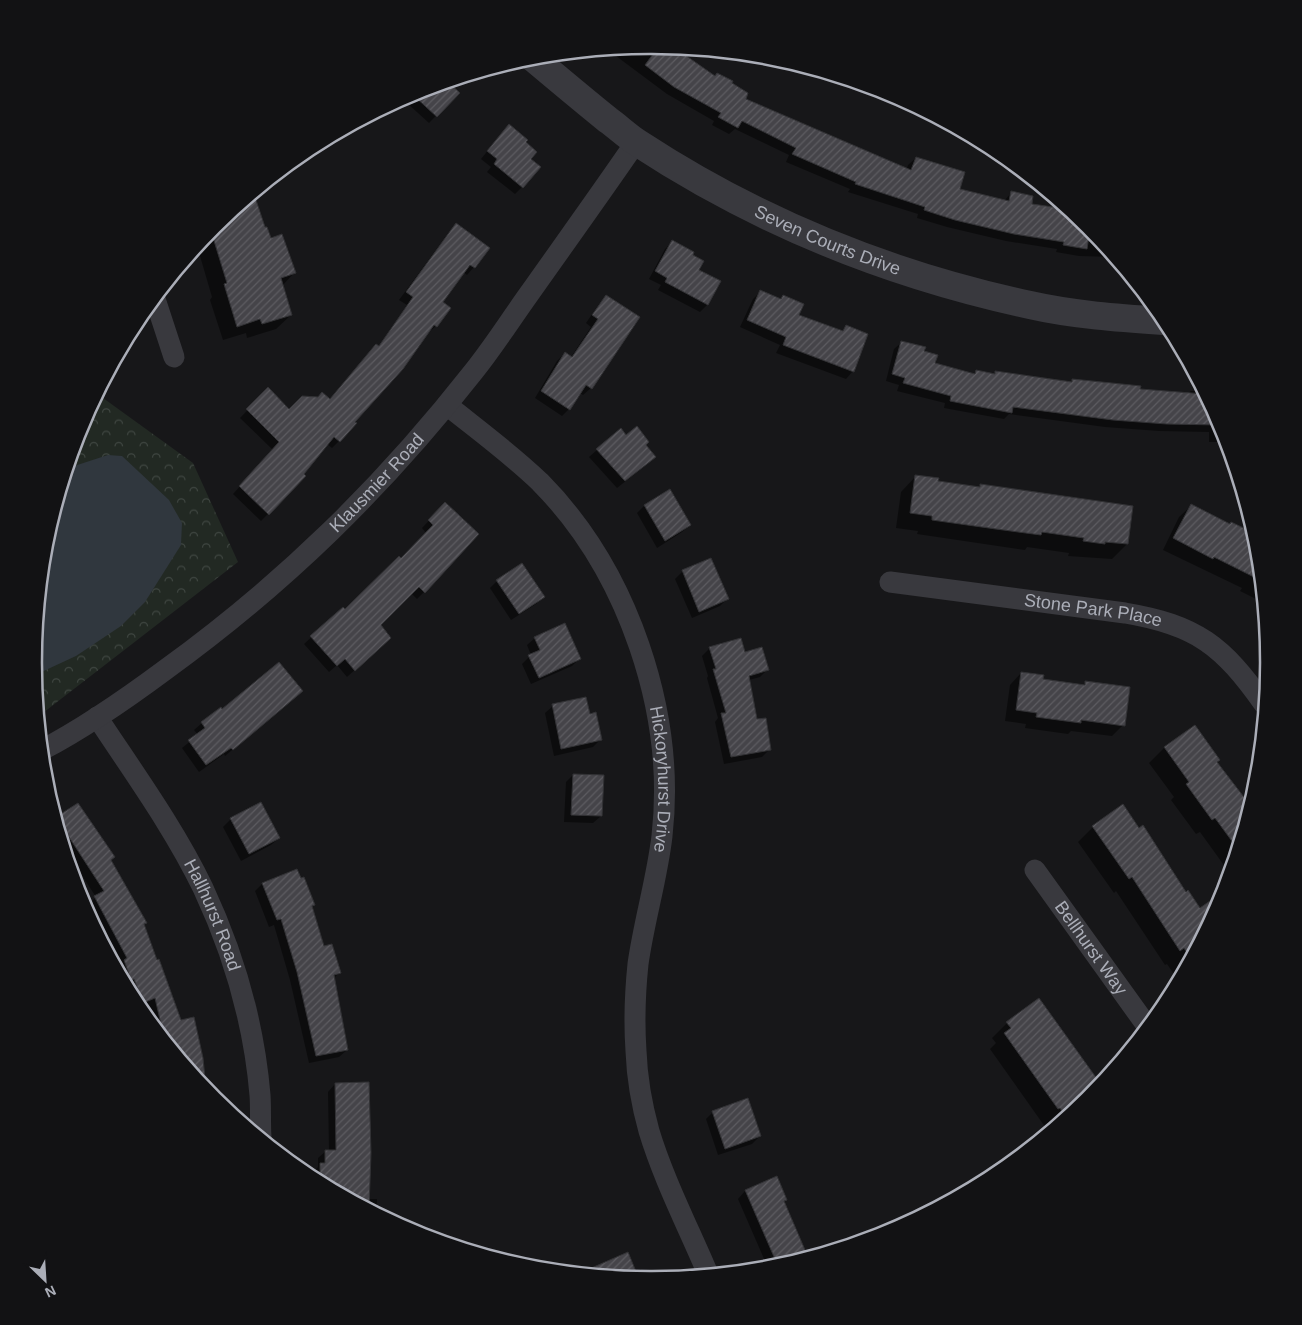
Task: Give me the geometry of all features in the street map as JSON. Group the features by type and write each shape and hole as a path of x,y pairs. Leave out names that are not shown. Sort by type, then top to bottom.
{"street":[{"name":"Seven Courts Drive","path":"541,64 636,142 762,214 841,249 894,268 1031,306 1100,316 1154,320"},
{"name":"Klausmier Road","path":"49,746 97,717 157,676 237,616 303,558 353,510 385,477 476,369 636,142"},
{"path":"157,307 174,357"},
{"name":"Hickoryhurst Drive","path":"447,405 510,454 540,482 585,537 618,593 632,625 642,656 659,720 664,761 665,797 658,863 635,993 636,1051 643,1104 650,1132 662,1166 706,1268"},
{"name":"Stone Park Place","path":"890,582 1125,613 1150,617 1173,624 1212,644 1240,671 1258,696"},
{"name":"Hallhurst Road","path":"97,717 178,842 203,888 228,949 246,1009 252,1039 260,1096 261,1129"},
{"name":"Bellhurst Way","path":"1035,870 1143,1020"}],"green space":[{"path":"103,398 193,463 238,562 45,711 42,662 44,623 54,544 63,505 75,467"}],"shaded area":[{"path":"108,455 122,456 169,500 182,523 181,545 145,602 121,626 76,656 42,672 44,623 54,544 63,505 76,466"}],"building":[{"path":"653,54 685,55 715,76 717,73 733,81 732,83 748,93 746,99 911,170 916,157 965,172 960,189 1009,201 1011,191 1033,196 1032,204 1054,207 1081,232 1088,240 1087,249 1063,245 1064,242 1014,234 955,220 924,210 925,207 855,184 856,182 792,154 796,148 742,121 738,128 718,117 721,113 674,87 645,65"},
{"path":"453,87 460,93 437,117 418,100"},
{"path":"509,124 528,140 526,142 537,152 531,159 541,167 523,188 494,164 497,159 487,151"},
{"path":"256,200 265,227 267,227 271,238 282,234 296,273 281,278 292,315 262,324 260,319 237,327 224,284 227,283 214,240"},
{"path":"456,223 490,248 475,268 470,265 443,302 451,308 437,327 434,325 403,369 355,422 357,423 340,442 334,437 304,474 306,476 269,515 239,486 279,442 246,409 268,387 289,409 302,396 318,397 322,392 330,399 376,344 379,346 413,297 406,292"},
{"path":"672,240 694,252 693,255 704,261 699,270 721,281 708,305 665,282 667,278 655,271"},
{"path":"760,290 781,299 783,295 804,304 799,315 843,331 846,325 868,334 854,372 783,345 786,337 747,320"},
{"path":"606,295 640,317 592,389 586,385 570,410 541,391 565,352 572,357 598,319 592,315"},
{"path":"901,341 926,347 924,351 938,355 935,363 975,374 976,370 995,374 995,371 1072,382 1072,379 1141,386 1140,389 1197,393 1211,425 1113,420 1013,407 1012,413 950,401 951,396 903,383 905,378 892,374"},
{"path":"637,426 649,442 646,445 656,457 625,481 596,449 621,428 626,435"},
{"path":"915,475 939,478 938,481 980,487 980,484 1133,506 1128,544 1105,542 1105,544 1083,541 1084,538 1042,532 1041,535 932,520 932,516 910,513"},
{"path":"670,489 691,525 665,541 644,505"},
{"path":"445,502 479,534 425,593 419,587 381,625 391,638 355,671 345,659 337,666 310,636 343,607 345,609 399,556 401,558 433,525 428,520"},
{"path":"1191,504 1230,524 1231,522 1244,528 1253,576 1214,557 1213,559 1173,538"},
{"path":"711,558 729,599 699,612 682,570"},
{"path":"522,563 545,597 519,614 496,580"},
{"path":"565,623 581,659 539,678 528,655 540,650 534,637"},
{"path":"741,638 745,652 762,647 769,670 749,676 757,719 766,718 771,750 731,757 721,713 726,713 713,669 716,669 709,647"},
{"path":"279,662 303,691 233,750 231,748 206,765 188,740 205,728 201,722 221,707 222,709"},
{"path":"1021,672 1044,675 1043,679 1085,685 1085,681 1130,687 1125,726 1081,720 1081,723 1036,717 1037,713 1016,710"},
{"path":"586,697 590,714 596,712 602,740 561,749 552,704"},
{"path":"1195,725 1220,760 1217,762 1244,797 1232,841 1215,818 1212,820 1186,784 1189,782 1164,747"},
{"path":"573,774 604,775 602,816 571,815"},
{"path":"261,802 280,838 249,854 230,818"},
{"path":"78,803 115,857 111,860 147,923 144,924 181,1020 194,1017 205,1075 161,1023 155,998 146,1002 134,979 132,980 130,976 124,960 127,958 94,896 104,891 68,835 62,814"},
{"path":"1123,804 1139,828 1143,825 1186,892 1188,890 1200,908 1211,900 1186,952 1184,948 1180,951 1132,877 1129,879 1092,826"},
{"path":"297,869 301,878 304,877 315,905 312,906 324,946 332,944 341,973 334,975 348,1050 316,1056 297,972 281,919 277,920 262,883"},
{"path":"1039,998 1096,1077 1062,1111 1060,1108 1058,1109 1004,1033 1011,1028 1006,1022"},
{"path":"369,1082 371,1153 369,1201 320,1172 320,1163 325,1163 325,1150 336,1150 335,1083"},
{"path":"748,1098 761,1136 725,1149 712,1111"},
{"path":"777,1176 787,1200 784,1201 805,1251 774,1258 745,1190"},
{"path":"628,1252 636,1271 611,1270 591,1268"}]}
